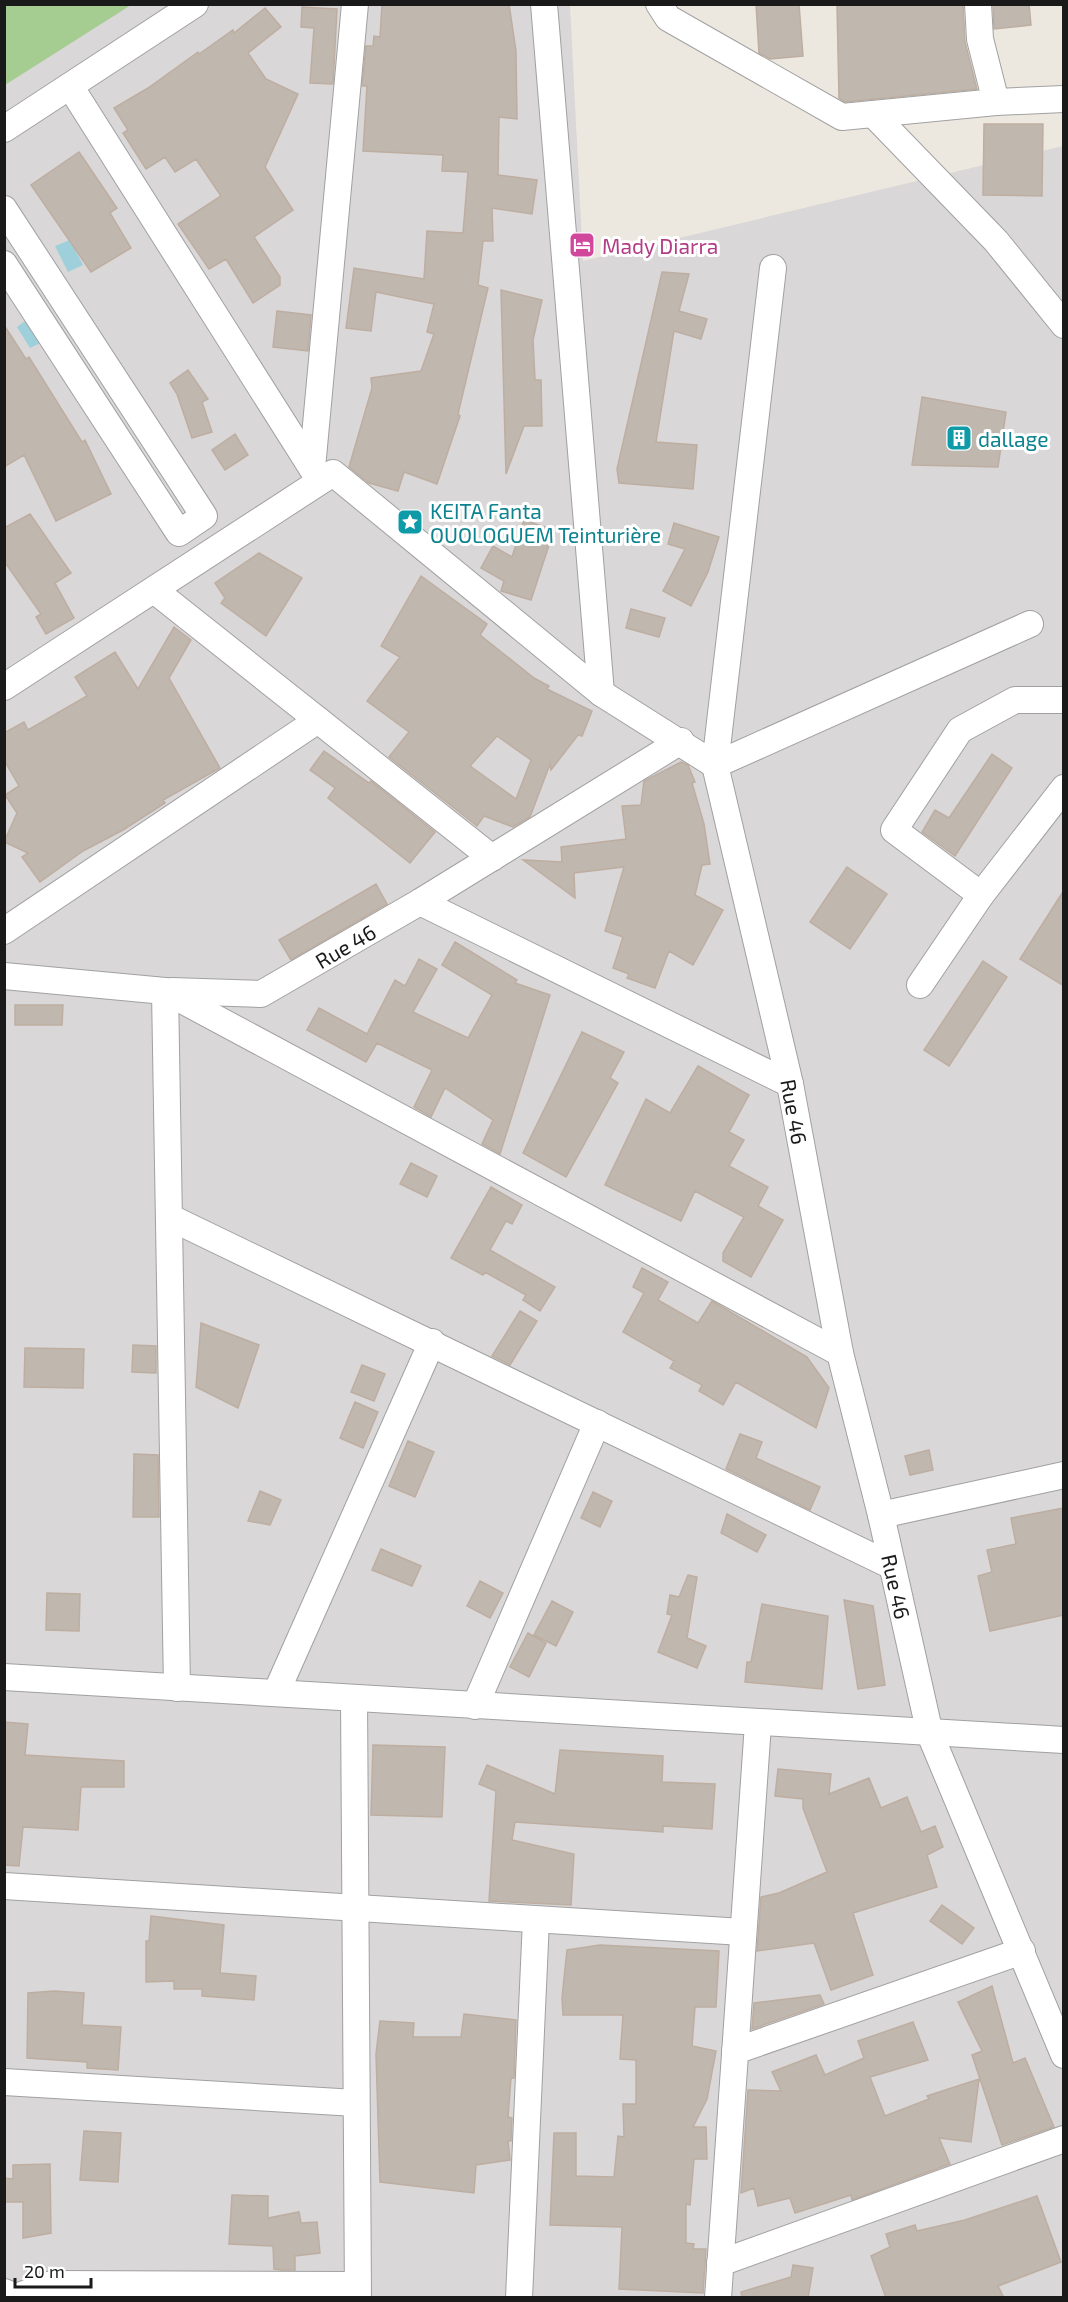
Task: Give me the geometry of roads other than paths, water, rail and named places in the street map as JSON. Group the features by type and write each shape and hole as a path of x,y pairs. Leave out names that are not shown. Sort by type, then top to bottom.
{"street":[{"path":"4,129 195,4"},
{"path":"316,475 355,4"},
{"path":"544,4 601,693"},
{"path":"659,4 668,18 842,117 996,102 1064,99"},
{"path":"978,4 980,39 996,102"},
{"path":"70,86 316,475"},
{"path":"873,114 996,241 1064,325"},
{"path":"4,209 204,516 179,533 4,264"},
{"name":"Rue 46","path":"773,268 716,765 790,1084 840,1353 881,1515 930,1734 1064,2055"},
{"path":"4,687 154,590 316,475 333,473 601,693 716,765 1030,624"},
{"path":"154,590 492,858"},
{"path":"981,895 894,830 960,730 1015,700 1064,700"},
{"path":"4,931 318,720"},
{"name":"Rue 46","path":"4,976 165,991 261,994 420,902 681,741"},
{"path":"920,985 981,895 1064,788"},
{"path":"420,902 790,1084"},
{"path":"177,1688 165,991 840,1353"},
{"path":"169,1217 892,1566"},
{"path":"276,1694 432,1342"},
{"path":"475,1706 597,1423"},
{"path":"881,1515 1064,1475"},
{"path":"4,1677 758,1724 1064,1740"},
{"path":"4,2292 17,2297 52,2284 358,2291 354,1698"},
{"path":"718,2298 758,1724"},
{"path":"4,1886 743,1932"},
{"path":"519,2298 536,1920"},
{"path":"735,2051 1022,1951"},
{"path":"4,2082 356,2103"},
{"path":"720,2263 1064,2139"}],"water":[{"path":"70,240 83,265 68,272 55,246"},
{"path":"33,315 49,339 30,348 17,327"}],"place":[{"name":"Mady Diarra","path":"582,245"},
{"name":"dallage","path":"959,438"},
{"name":"KEITA Fanta OUOLOGUEM Teinturière","path":"410,522"}]}
